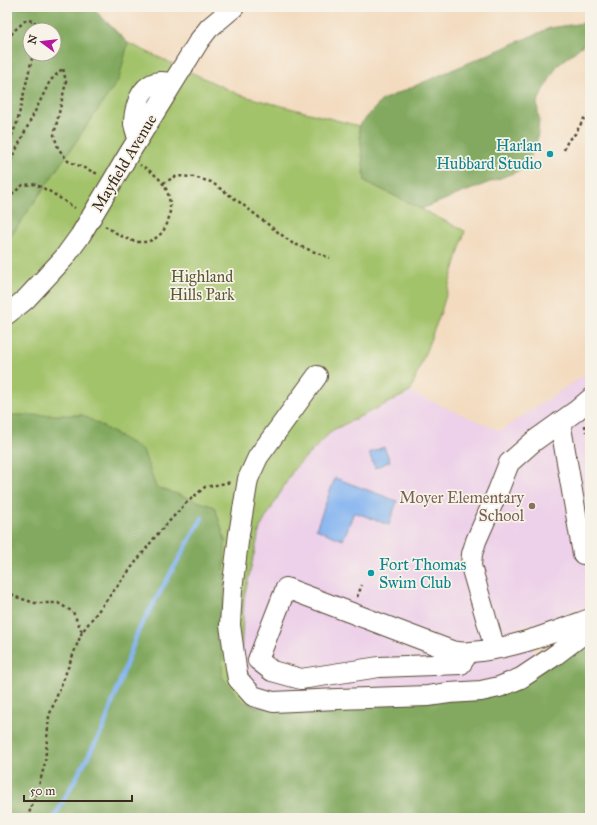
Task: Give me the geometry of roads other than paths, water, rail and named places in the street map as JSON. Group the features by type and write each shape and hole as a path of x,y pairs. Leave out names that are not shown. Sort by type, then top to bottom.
{"street":[{"name":"Mayfield Avenue","path":"7,314 20,304 64,258 80,236 126,158 199,41 210,28 234,7"},
{"path":"317,376 258,457 248,479 232,590 230,625 238,679 253,696 273,702 338,698 428,696 480,691 498,687 521,678 586,632 590,624"},
{"path":"495,649 472,566 472,554 476,541 509,463 534,441 590,399"},
{"path":"560,422 583,554"},
{"path":"470,652 461,664 379,667 301,679 272,671 258,660 286,588 452,651 470,652 495,649 523,642 590,619"}],"water":[{"path":"384,447 390,461 375,468 369,453"},
{"path":"335,478 397,501 389,525 354,512 343,540 316,529"}],"waterway":[{"path":"54,818 103,729 138,631 202,518"}],"place":[{"name":"Harlan Hubbard Studio","path":"550,154"},
{"name":"Moyer Elementary School","path":"532,506"},
{"name":"Fort Thomas Swim Club","path":"371,573"}],"park label":[{"name":"Highland Hills Park","path":"202,285"}]}
